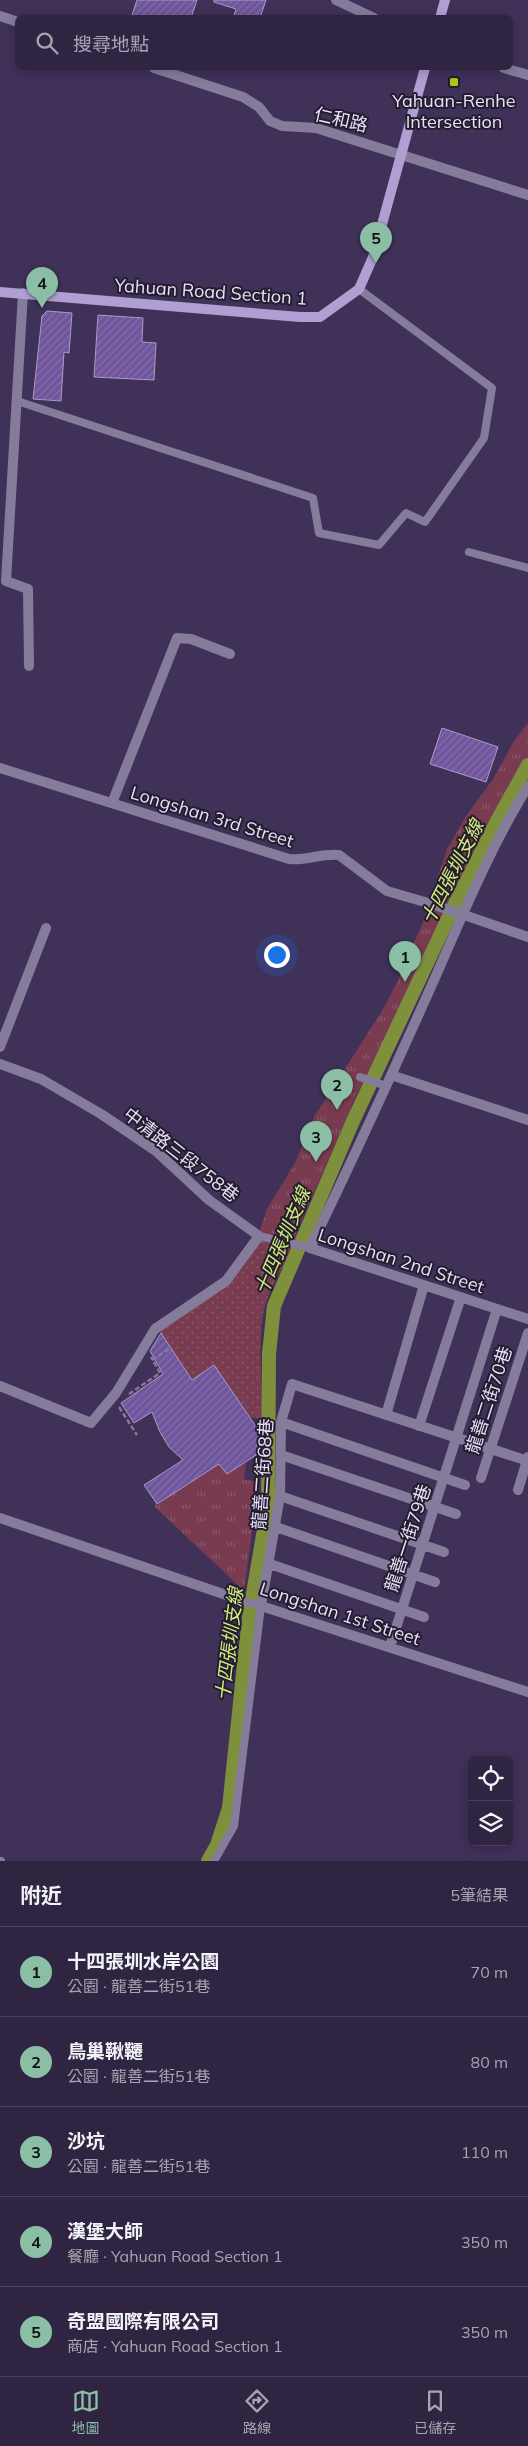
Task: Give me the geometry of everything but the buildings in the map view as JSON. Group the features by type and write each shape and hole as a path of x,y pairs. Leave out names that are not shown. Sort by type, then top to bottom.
{"street":[{"path":"336,0 368,15"},
{"path":"441,15 445,0"},
{"path":"0,16 15,21"},
{"name":"仁和路","path":"160,70 243,97 259,107 270,121 282,126 316,128 402,153 528,195"},
{"path":"359,289 373,257 424,70"},
{"path":"511,70 528,75"},
{"name":"Yahuan Road Section 1","path":"0,292 300,317 320,317 359,289"},
{"path":"23,293 6,581 28,589 28,666"},
{"path":"112,803 177,638 191,639 230,654"},
{"name":"Longshan 3rd Street","path":"0,768 288,859 298,860 331,854 339,855 387,891 460,913"},
{"path":"310,1248 391,1075 460,913 528,786"},
{"path":"460,913 528,937"},
{"path":"0,1047 46,928"},
{"name":"中清路三段758巷","path":"0,1064 41,1079 101,1114 156,1152 209,1200 259,1236"},
{"path":"391,1075 528,1120"},
{"path":"0,1386 91,1423 116,1393 155,1329 226,1282 259,1236"},
{"name":"Longshan 2nd Street","path":"310,1248 528,1319"},
{"path":"386,1415 424,1285"},
{"path":"419,1426 461,1297"},
{"path":"457,1438 497,1309"},
{"name":"龍善二街70巷","path":"481,1478 528,1333"},
{"name":"龍善二街68巷","path":"259,1606 270,1564 280,1496 281,1422 292,1384 528,1460"},
{"path":"281,1422 465,1485"},
{"name":"龍善一街79巷","path":"390,1647 457,1438"},
{"path":"281,1455 456,1514"},
{"path":"518,1490 528,1460"},
{"path":"280,1496 444,1552"},
{"name":"Longshan 1st Street","path":"0,1518 238,1599"},
{"path":"276,1527 435,1582"},
{"path":"270,1564 424,1617"},
{"name":"Longshan 1st Street","path":"259,1606 528,1692"}],"lane":[{"path":"17,402 313,498 319,533 379,545 406,513 425,522 484,438 492,388 359,289"},
{"path":"469,552 528,568"},
{"path":"360,1077 386,1086"},
{"name":"Longshan 2nd Street","path":"259,1236 310,1248"},
{"name":"Longshan 1st Street","path":"238,1599 259,1606"},
{"path":"214,1861 234,1826 259,1606"}],"path":[{"path":"152,1360 171,1348"},
{"path":"128,1395 160,1373 152,1360 151,1353"},
{"path":"120,1400 118,1404 136,1435"}],"green space":[{"path":"528,723 528,758 471,855 437,936 356,1096 293,1241 259,1233 267,1209 295,1163 314,1117 382,1011 397,982 423,922 447,849 466,816 493,779 514,741"},
{"path":"261,1239 293,1248 271,1289 263,1315 261,1380 264,1419 249,1417 214,1366 192,1380 161,1333 157,1331 229,1284"},
{"path":"246,1463 244,1480 259,1481 244,1591 154,1506 219,1464 228,1474"}],"waterway":[{"name":"十四張圳支線","path":"208,1861 217,1845 229,1808 249,1617 268,1506 269,1354 274,1306 353,1121 453,908 528,765"}],"place":[{"name":"Yahuan-Renhe Intersection","path":"454,82"},
{"name":"奇盟國際有限公司","path":"376,263"},
{"name":"漢堡大師","path":"42,308"},
{"name":"十四張圳水岸公園","path":"405,982"},
{"name":"鳥巢鞦韆","path":"337,1110"},
{"name":"沙坑","path":"316,1162"}]}
